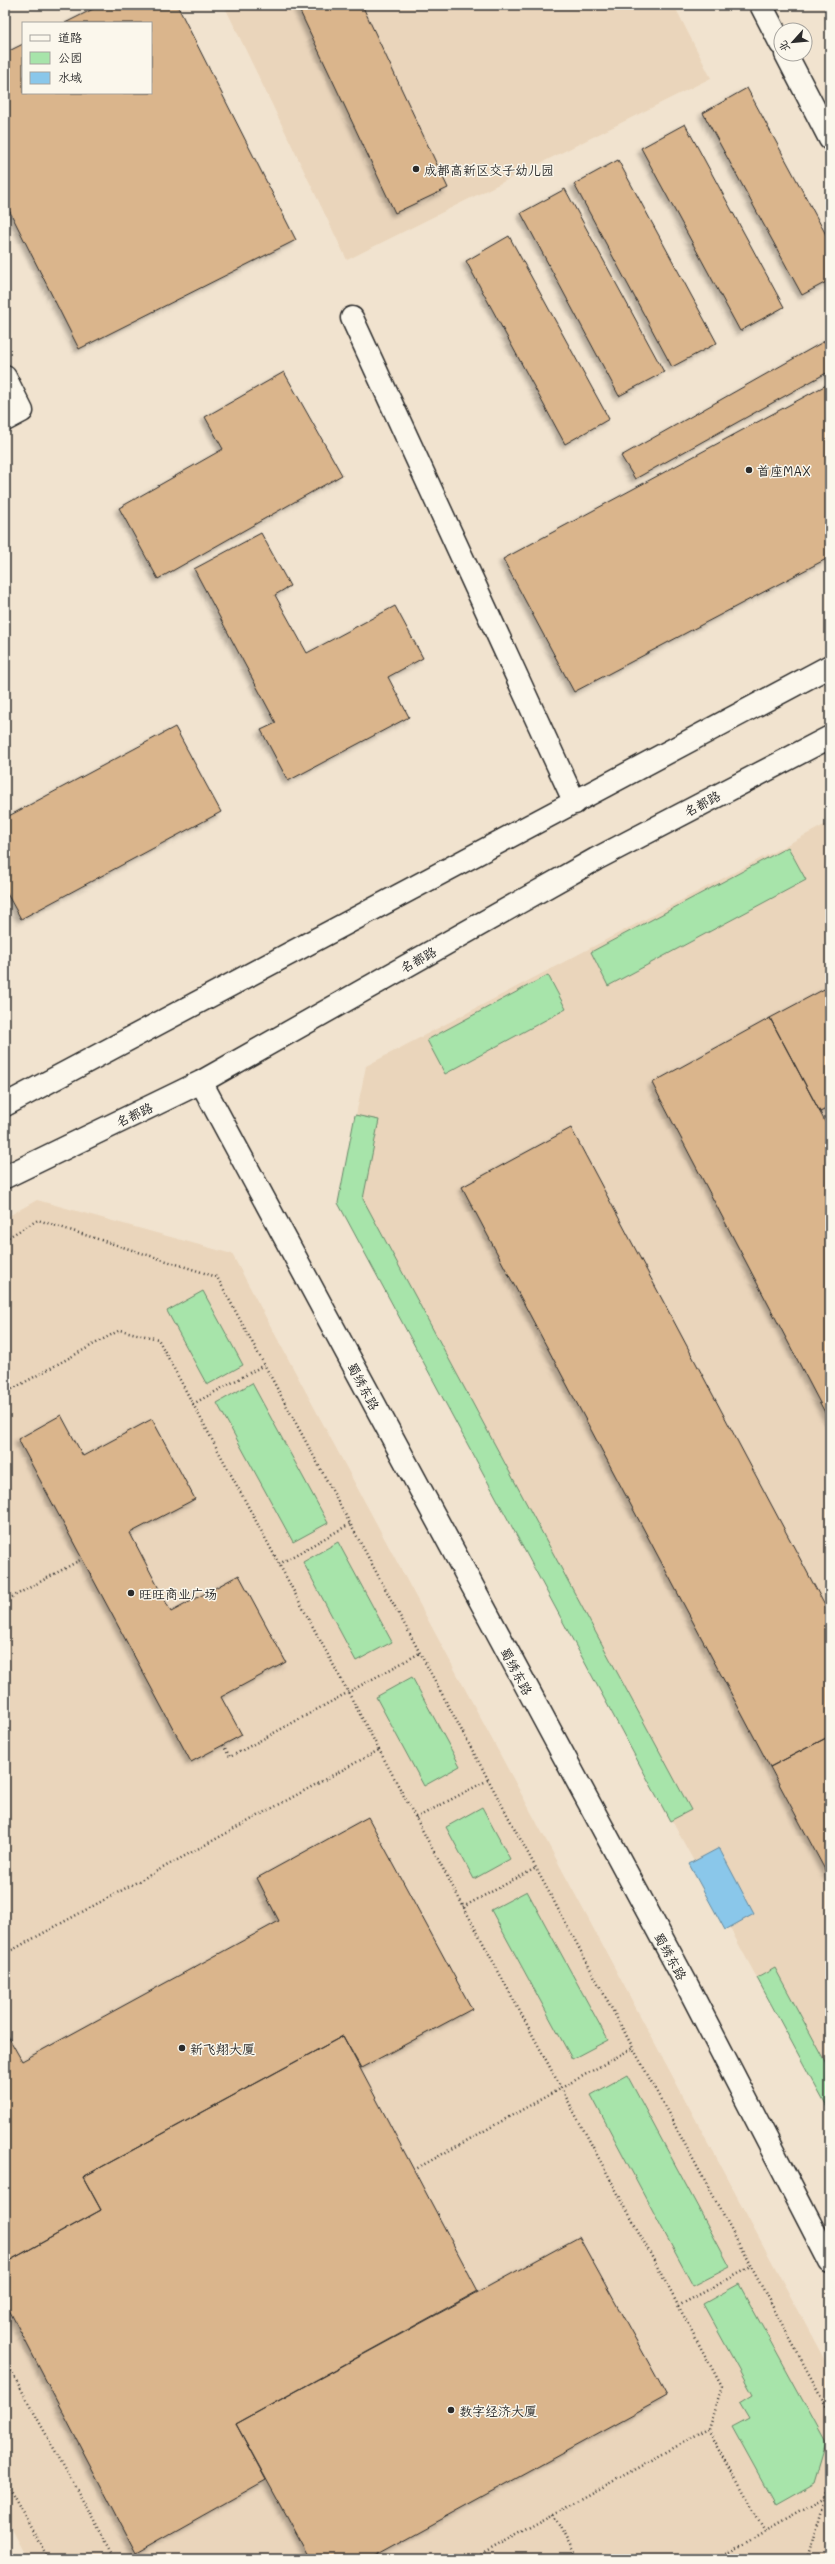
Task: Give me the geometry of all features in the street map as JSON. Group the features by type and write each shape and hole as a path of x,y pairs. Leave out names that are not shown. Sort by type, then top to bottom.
{"street":[{"path":"761,5 773,28"},
{"path":"790,62 830,139"},
{"path":"352,318 575,803"},
{"path":"5,377 22,411 5,420"},
{"path":"5,1105 830,666"},
{"name":"名都路","path":"5,1177 200,1082 596,859 830,737"},
{"name":"蜀绣东路","path":"200,1082 685,1981 830,2262"}],"path":[{"path":"5,1239 38,1220 217,1277 830,2413"},
{"path":"5,1393 120,1330 158,1339 722,2387 708,2429 472,2559"},
{"path":"193,1404 264,1365"},
{"path":"279,1564 350,1524"},
{"path":"5,1600 82,1559"},
{"path":"223,1745 230,1756 420,1653"},
{"path":"5,1954 379,1750"},
{"path":"416,1818 488,1780"},
{"path":"463,1907 536,1868"},
{"path":"414,2170 633,2048"},
{"path":"678,2306 750,2267"},
{"path":"5,2360 115,2559"},
{"path":"708,2429 765,2531"},
{"path":"807,2559 830,2477"},
{"path":"5,2481 48,2559"},
{"path":"714,2559 824,2498"},
{"path":"553,2514 577,2559"}],"shaded area":[{"name":"成都高新区交子幼儿园","path":"224,5 674,5 711,78 347,260"},
{"path":"830,822 830,2113 338,1203 366,1066"},
{"path":"37,1200 232,1254 830,2370 830,2532 823,2559 27,2559 5,2518 5,1218"}],"green space":[{"path":"788,847 806,880 608,986 591,952"},
{"path":"548,975 566,1009 445,1074 427,1040"},
{"path":"355,1115 379,1120 363,1199 691,1810 670,1821 338,1203"},
{"path":"203,1291 243,1365 207,1385 167,1311"},
{"path":"252,1383 328,1523 293,1542 217,1403"},
{"path":"338,1542 392,1642 356,1661 303,1562"},
{"path":"412,1677 460,1766 424,1786 376,1697"},
{"path":"482,1807 510,1859 474,1879 446,1827"},
{"path":"527,1891 608,2040 572,2059 491,1910"},
{"path":"775,1968 830,2070 830,2113 757,1978"},
{"path":"627,2075 730,2267 693,2286 591,2095"},
{"path":"739,2284 826,2443 814,2483 775,2505 732,2427 749,2418 740,2403 753,2395 703,2304"}],"water":[{"path":"719,1848 754,1914 725,1930 689,1864"}],"building":[{"path":"101,5 177,5 296,240 79,349 5,202 5,53 22,44 22,94 152,94 152,22 67,22"},
{"path":"297,5 362,5 448,188 395,213"},
{"path":"747,88 830,242 830,280 802,295 703,113"},
{"path":"685,124 784,307 740,331 641,148"},
{"path":"618,160 717,343 672,367 574,184"},
{"path":"565,189 664,372 619,396 521,213"},
{"path":"509,236 609,419 565,444 466,261"},
{"path":"830,338 830,371 635,479 621,456"},
{"path":"284,372 342,475 158,579 119,508 223,449 205,417"},
{"name":"首座MAX","path":"830,383 830,557 574,692 503,559"},
{"path":"261,533 290,586 275,595 307,653 395,606 423,658 388,677 409,717 288,781 261,730 276,723 194,569"},
{"path":"175,727 221,812 21,919 5,890 5,818"},
{"path":"830,986 830,1107 820,1112 770,1018"},
{"path":"770,1018 830,1131 830,1422 652,1083"},
{"path":"571,1128 830,1615 830,1736 770,1767 462,1187"},
{"name":"旺旺商业广场","path":"61,1415 83,1456 152,1419 195,1499 130,1533 171,1612 239,1575 286,1662 221,1697 242,1735 191,1762 18,1439"},
{"path":"830,1736 830,1879 770,1767"},
{"name":"新飞翔大厦","path":"368,1817 472,2009 361,2068 343,2036 83,2177 101,2210 5,2263 5,2031 22,2061 279,1921 257,1878"},
{"path":"343,2036 478,2291 236,2424 266,2480 136,2553 5,2302 5,2263 101,2210 83,2177"},
{"name":"数字经济大厦","path":"579,2237 667,2396 369,2559 310,2559 236,2424"}],"place":[{"name":"成都高新区交子幼儿园","path":"416,169"},
{"name":"首座MAX","path":"749,470"},
{"name":"旺旺商业广场","path":"131,1593"},
{"name":"新飞翔大厦","path":"182,2048"},
{"name":"数字经济大厦","path":"451,2410"}]}
